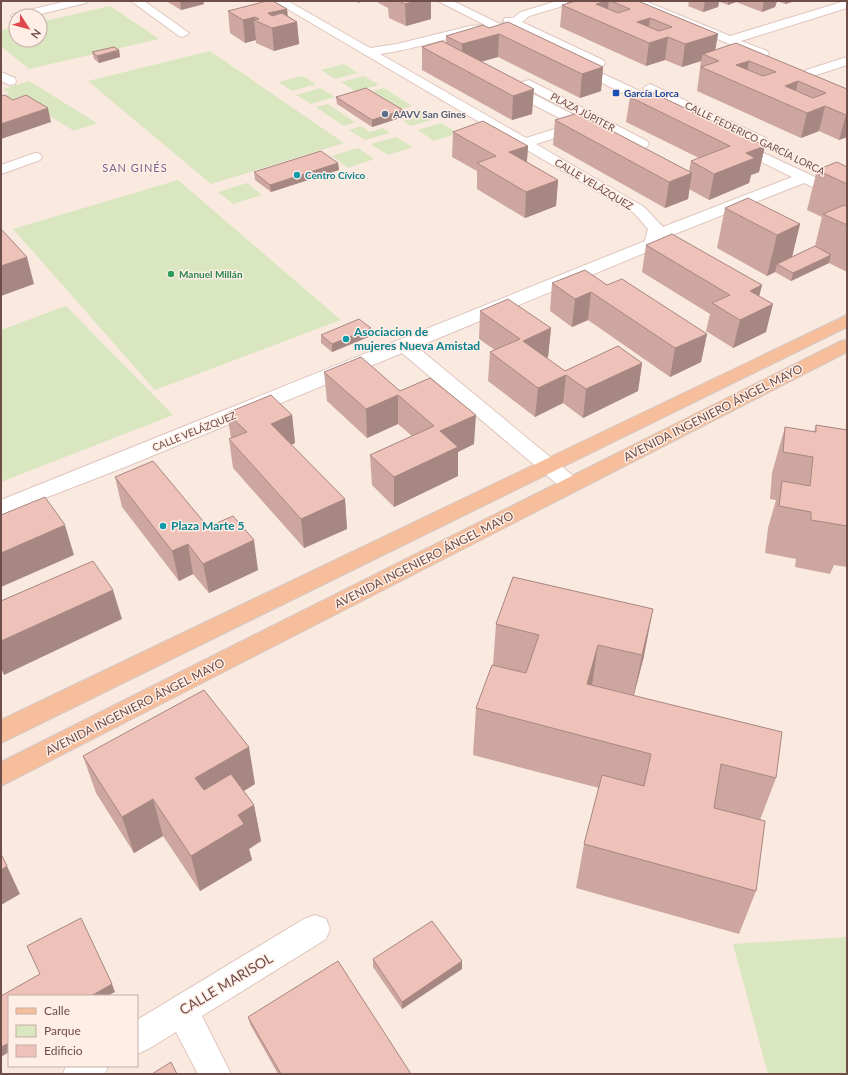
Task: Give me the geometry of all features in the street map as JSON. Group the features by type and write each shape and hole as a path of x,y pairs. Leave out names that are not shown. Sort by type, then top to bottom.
{"main road":[{"name":"AVENIDA INGENIERO ÁNGEL MAYO","path":"1,732 847,320"},
{"name":"AVENIDA INGENIERO ÁNGEL MAYO","path":"1,775 847,345"}],"street":[{"path":"48,9 82,1"},
{"path":"136,1 183,33"},
{"name":"CALLE VELÁZQUEZ","path":"1,508 653,244 656,228 639,210 280,1"},
{"name":"CALLE FEDERICO GARCÍA LORCA","path":"444,1 469,8 488,10 769,145"},
{"path":"513,8 551,1"},
{"path":"368,52 397,48 470,30 499,28 514,23 525,14 569,1"},
{"path":"635,1 774,58"},
{"path":"730,40 847,4"},
{"path":"368,52 387,43 438,30 459,22 469,8"},
{"name":"CALLE FEDERICO GARCÍA LORCA","path":"469,8 499,28 847,198"},
{"path":"810,74 847,61"},
{"path":"795,67 828,82"},
{"name":"PLAZA JÚPITER","path":"529,84 642,144 628,149 581,124 514,89 529,84"},
{"name":"PLAZA JÚPITER","path":"510,134 566,116"},
{"name":"PLAZA JÚPITER","path":"524,142 581,124"},
{"path":"1,170 35,157"},
{"path":"655,236 805,177"},
{"path":"404,346 571,485"},
{"name":"CALLE MARISOL","path":"138,1037 315,929"},
{"path":"182,1011 215,1074"},
{"path":"79,1074 90,1067"}],"green space":[{"path":"110,6 159,39 29,69 1,46 1,30 8,29 8,48 48,48 48,20"},
{"path":"210,51 344,143 211,184 88,81"},
{"path":"344,64 358,73 335,79 321,70"},
{"path":"302,76 316,84 292,91 278,82"},
{"path":"364,76 379,85 355,91 341,82"},
{"path":"29,81 97,123 74,131 22,99 1,106 1,97 10,94 3,89"},
{"path":"320,88 335,97 311,104 296,95"},
{"path":"384,88 412,106 401,109 373,91"},
{"path":"328,104 355,122 344,126 316,107"},
{"path":"418,109 435,119 411,126 403,121 415,118 407,112"},
{"path":"441,123 458,133 434,141 418,130"},
{"path":"361,126 370,132 383,128 390,133 365,140 349,130"},
{"path":"396,137 413,147 388,155 371,144"},
{"path":"358,148 374,159 348,168 332,156"},
{"name":"Manuel Millán","path":"178,180 341,320 155,390 13,229"},
{"path":"247,183 262,195 233,204 218,192"},
{"path":"66,306 173,415 1,482 1,330"},
{"path":"847,937 847,1074 768,1074 733,944"}],"building":[{"path":"267,1 273,1 287,9 268,13 272,16 282,13 297,22 272,28 254,20 259,19 255,17 243,20 228,11"},
{"path":"399,1 416,1 405,4"},
{"path":"576,1 606,1 596,4 618,13 630,9 611,1 638,1 718,34 685,44 668,37 649,43 562,5","holes":["650,18 672,27 659,31 637,22"]},
{"path":"508,22 603,67 582,74 499,34 462,44 446,36 483,25 489,28"},
{"path":"442,41 534,89 513,96 422,47"},
{"path":"736,43 847,89 847,115 825,106 807,113 701,67 719,61 703,54","holes":["749,61 776,72 763,76 736,65","798,81 826,93 813,98 785,86"]},
{"path":"114,47 119,50 97,56 92,52"},
{"path":"366,88 403,110 372,120 336,97"},
{"path":"649,91 765,146 746,153 755,158 714,174 691,161 730,146 630,97"},
{"path":"5,95 13,100 26,95 48,108 1,124 1,96"},
{"path":"578,113 692,173 669,182 555,120"},
{"path":"483,121 528,146 509,152 558,180 526,192 477,163 496,156 453,132"},
{"path":"321,151 338,163 270,185 254,172"},
{"path":"837,162 847,167 847,184 817,170"},
{"path":"748,198 800,224 777,235 725,208"},
{"path":"844,205 847,207 847,225 823,214"},
{"path":"1,229 27,257 1,266"},
{"path":"672,234 762,285 750,291 773,304 740,320 712,303 730,295 646,245"},
{"path":"815,246 831,255 793,273 777,264"},
{"path":"585,270 607,285 622,279 707,334 675,348 591,292 575,299 552,283"},
{"path":"508,299 551,328 523,341 565,371 618,346 642,363 586,389 566,375 538,388 490,352 520,339 480,311"},
{"path":"359,319 371,328 332,344 321,335"},
{"path":"361,357 400,391 430,378 476,415 440,431 458,447 394,477 370,455 434,426 398,395 366,409 324,372"},
{"path":"271,395 292,415 271,424 345,499 301,519 229,439 247,432 227,413"},
{"path":"816,425 847,430 847,526 811,520 811,512 779,506 782,481 810,486 813,457 783,452 785,427 816,432"},
{"path":"153,461 208,527 233,516 254,540 203,564 188,544 172,551 115,477"},
{"path":"45,497 65,525 1,553 1,515"},
{"path":"93,561 113,590 1,641 1,601"},
{"path":"513,577 653,609 642,655 598,645 587,684 782,732 776,778 721,764 714,808 765,821 756,891 584,844 602,775 644,786 651,754 476,708 492,665 526,673 539,635 496,624"},
{"path":"204,690 249,747 195,778 204,790 231,774 254,805 238,815 244,824 191,856 153,799 122,817 83,756"},
{"path":"1,854 7,866 1,870"},
{"path":"81,918 112,984 93,995 8,995 8,1044 1,1047 1,996 40,974 27,946"},
{"path":"432,921 462,961 402,1002 373,959"},
{"path":"338,961 411,1074 281,1074 248,1017"},
{"path":"171,1062 177,1074 152,1074"}],"place":[{"name":"García Lorca","path":"616,93"},
{"name":"AAVV San Gines","path":"385,114"},
{"name":"Centro Cívico","path":"297,175"},
{"name":"Manuel Millán","path":"171,274"},
{"name":"Asociacion de mujeres Nueva Amistad","path":"346,339"},
{"name":"Plaza Marte 5","path":"163,526"}],"district":[{"name":"SAN GINÉS","path":"135,168"}]}
